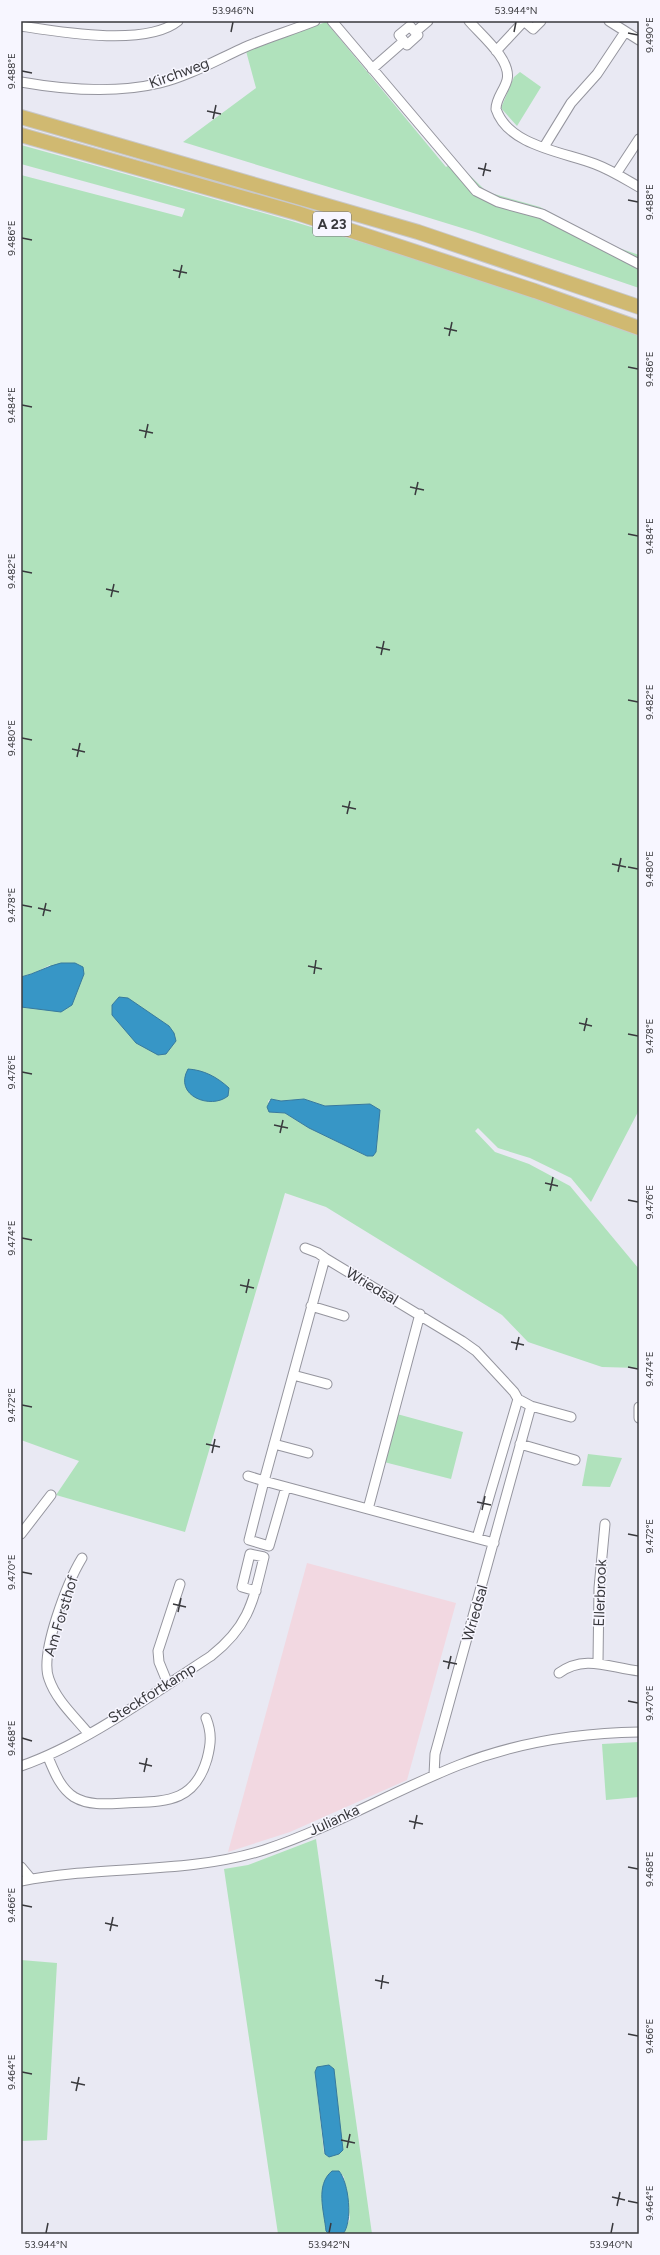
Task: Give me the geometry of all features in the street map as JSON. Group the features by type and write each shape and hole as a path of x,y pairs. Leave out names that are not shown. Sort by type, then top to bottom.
{"highway":[{"name":"A 23","path":"21,117 302,196 418,232 639,307"},
{"name":"A 23","path":"21,136 305,216 535,290 639,328"}],"street":[{"path":"21,26 62,32 138,35 159,32 178,21"},
{"path":"332,21 465,180 480,194 498,202 542,214 639,264"},
{"path":"372,69 404,41 399,35 410,26 416,32 428,21"},
{"path":"469,21 503,60 508,73 505,86 496,102 498,114 519,136 544,147 596,164 639,187"},
{"path":"496,52 524,21 533,30 541,21"},
{"path":"609,21 639,40"},
{"name":"Kirchweg","path":"21,82 67,88 101,89 133,88 159,83 308,22"},
{"path":"544,147 570,103 597,74 625,32"},
{"path":"616,174 639,138"},
{"name":"Wriedsal","path":"305,1248 318,1253 420,1314 472,1348 514,1392 518,1399 531,1406 571,1418"},
{"path":"286,1487 270,1546 249,1540 325,1258"},
{"path":"311,1306 344,1316"},
{"path":"368,1509 420,1314"},
{"path":"293,1375 327,1384"},
{"path":"477,1538 518,1399"},
{"name":"Wriedsal","path":"434,1775 435,1754 531,1406"},
{"path":"639,1407 639,1418"},
{"path":"274,1444 308,1453"},
{"path":"520,1444 575,1460"},
{"path":"248,1476 494,1543"},
{"path":"21,1534 51,1495"},
{"name":"Ellerbrook","path":"598,1662 599,1588 605,1524"},
{"name":"Am Forsthof","path":"82,1558 74,1572 60,1609 48,1651 47,1669 48,1678 58,1697 88,1733"},
{"path":"168,1684 159,1662 158,1651 180,1584"},
{"name":"Steckfortkamp","path":"21,1766 48,1757 211,1656 232,1638 248,1614 256,1591"},
{"path":"559,1673 568,1667 581,1663 598,1662 639,1671"},
{"path":"48,1757 61,1785 74,1797 88,1803 105,1804 167,1801 183,1795 195,1785 203,1772 211,1744 210,1729 206,1718"},
{"name":"Julianka","path":"21,1881 175,1866 243,1856 291,1840 434,1775 481,1757 532,1744 583,1736 639,1732"},
{"path":"21,1867 30,1879"}],"shaded area":[{"path":"307,1563 456,1603 407,1780 290,1832 228,1852"}],"green space":[{"path":"326,22 446,167 455,161 487,192 540,207 616,247 639,255 639,288 475,232 183,142 256,88 246,51"},
{"path":"520,72 541,87 517,126 501,108 514,77"},
{"path":"21,145 333,233 487,282 639,336 639,1110 591,1202 571,1178 530,1158 498,1148 478,1128 475,1131 495,1152 529,1164 570,1186 639,1269 639,1368 602,1367 528,1342 502,1315 326,1207 285,1193 185,1532 56,1495 79,1461 21,1440 21,1007 38,1008 50,965 34,973 21,977 21,175 182,217 185,209 21,164","holes":["271,1099 281,1101 304,1099 325,1106 370,1104 380,1110 376,1152 367,1156 309,1128 285,1113 274,1113 268,1101"]},
{"path":"397,1414 463,1432 451,1479 384,1462"},
{"path":"588,1454 622,1458 610,1487 582,1486"},
{"path":"639,1742 639,1797 606,1800 602,1744"},
{"path":"316,1839 372,2234 342,2234 350,2219 344,2177 339,2171 326,2231 329,2234 278,2234 224,1869 248,1865","holes":["315,2072 329,2157 324,2153"]},
{"path":"21,1960 57,1963 47,2140 21,2141"}],"water":[{"path":"61,963 75,963 83,967 84,974 72,1005 61,1012 21,1007 21,977"},
{"path":"119,997 128,998 169,1026 174,1033 176,1041 166,1054 158,1055 136,1043 112,1015 112,1005"},
{"path":"188,1069 205,1073 220,1081 229,1088 228,1096 221,1100 212,1101 204,1101 196,1098 186,1087 185,1078"},
{"path":"271,1099 281,1101 304,1099 325,1106 370,1104 380,1110 376,1152 373,1156 367,1156 309,1128 285,1113 269,1112 267,1107"},
{"path":"329,2065 334,2069 343,2150 339,2154 329,2157 325,2154 315,2072 317,2067"},
{"path":"332,2171 339,2171 347,2193 349,2212 348,2221 343,2234 329,2234 326,2231 322,2191 327,2177"}]}
